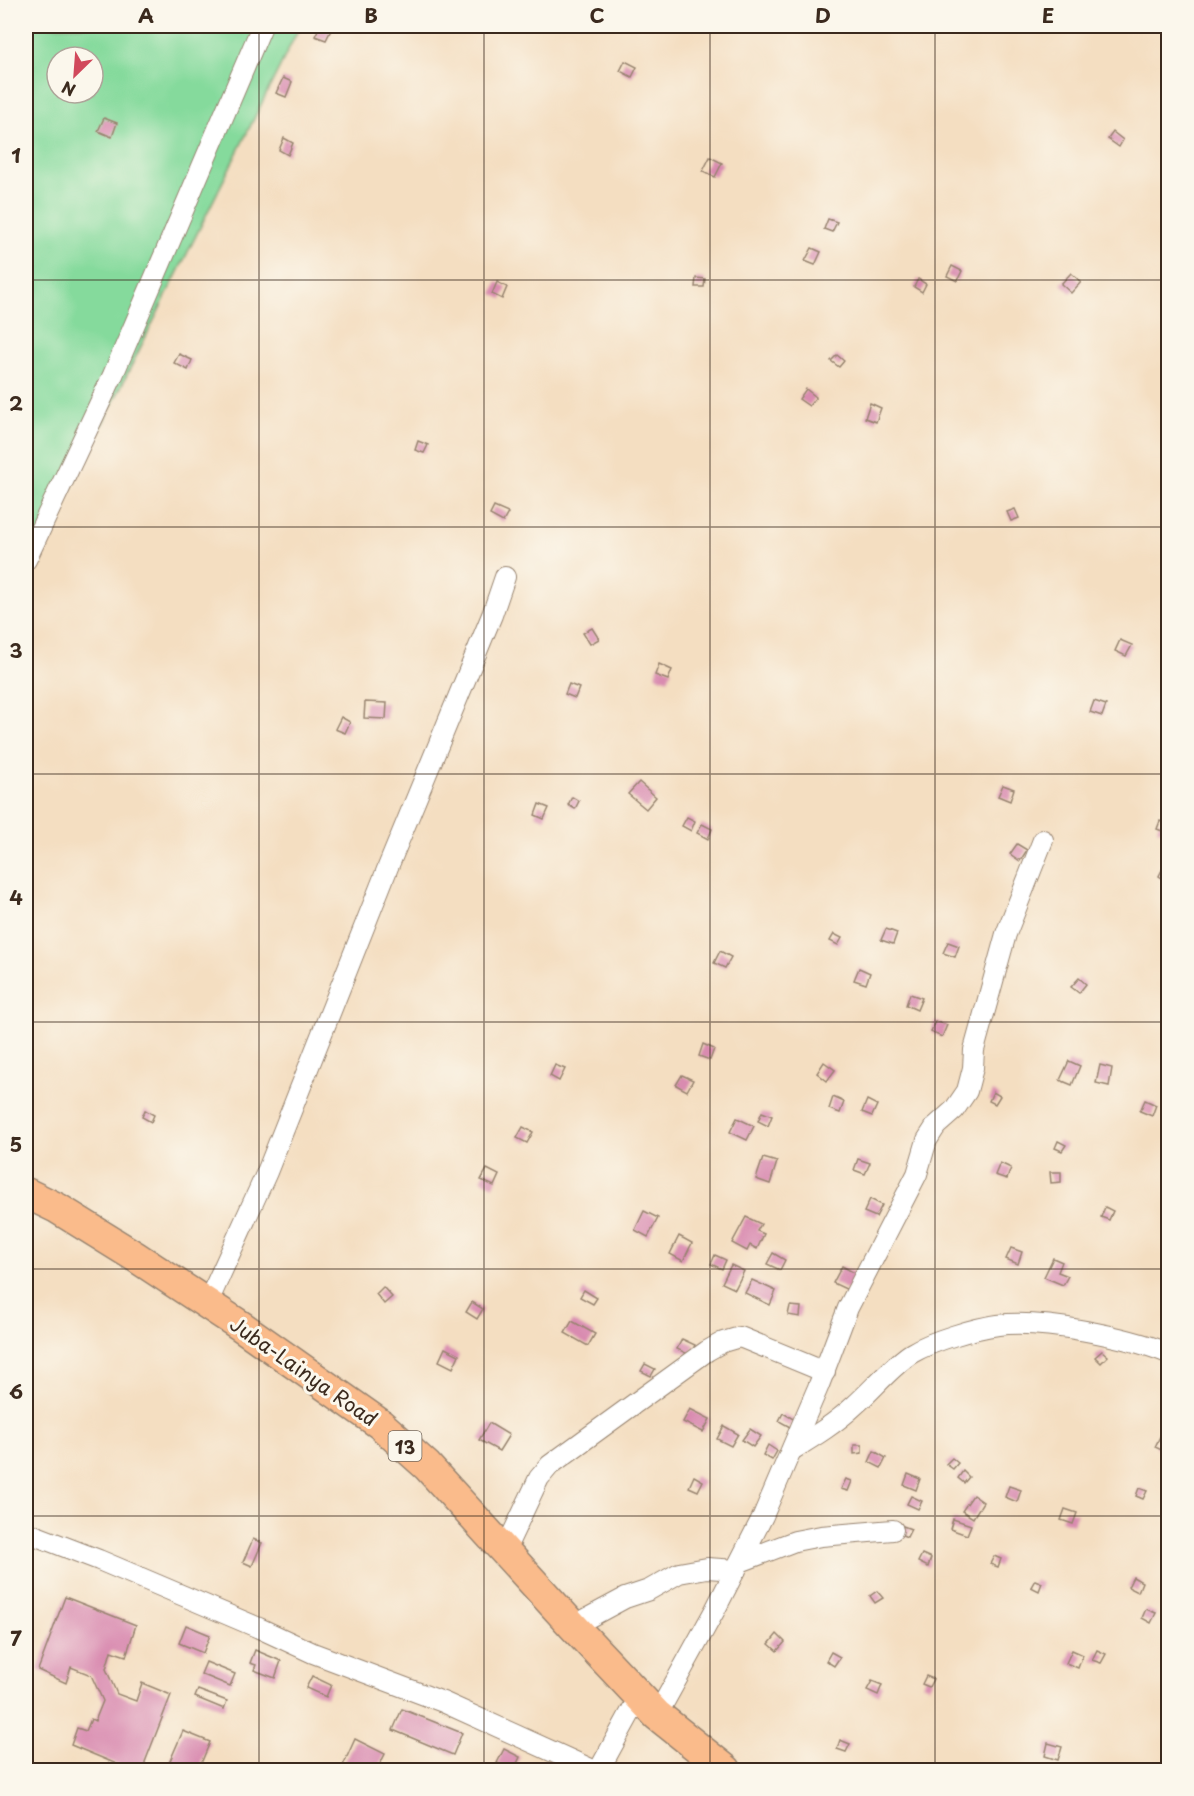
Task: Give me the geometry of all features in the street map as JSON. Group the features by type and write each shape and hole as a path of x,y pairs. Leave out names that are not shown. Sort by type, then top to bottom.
{"main road":[{"name":"Juba-Lainya Road","path":"26,1193 85,1224 207,1304 380,1424 427,1466 648,1706 726,1770"}],"street":[{"path":"26,560 113,375 262,26"},
{"path":"207,1304 267,1172 388,867 492,615 505,577"},
{"path":"599,1770 648,1706 738,1566 792,1450 825,1372 848,1308 917,1174 927,1140 936,1126 954,1110 967,1091 973,1068 974,1050 1006,934 1043,840"},
{"path":"792,1450 834,1424 910,1354 946,1338 999,1325 1055,1327 1125,1339 1168,1353"},
{"path":"505,1550 539,1478 550,1465 707,1351 723,1342 740,1337 825,1372"},
{"path":"573,1626 625,1598 648,1590 680,1573 738,1566 795,1541 821,1536 893,1530"},
{"path":"26,1532 99,1560 313,1653 443,1702 593,1770"}],"green space":[{"path":"26,26 300,26 26,578"}],"building":[{"path":"320,26 331,30 326,40 315,36"},
{"path":"625,61 637,67 632,77 620,71"},
{"path":"283,78 292,82 286,97 276,93"},
{"path":"104,118 117,123 112,137 98,131"},
{"path":"1113,132 1123,140 1119,147 1108,139"},
{"path":"284,138 293,143 288,155 279,150"},
{"path":"710,157 722,163 715,177 703,171"},
{"path":"828,219 837,222 832,232 824,229"},
{"path":"812,248 821,252 815,265 805,261"},
{"path":"26,265 34,269 29,281 26,280"},
{"path":"952,266 962,271 957,281 947,276"},
{"path":"1071,273 1081,282 1071,293 1061,284"},
{"path":"696,278 705,279 704,287 695,287"},
{"path":"918,279 926,284 922,292 914,287"},
{"path":"497,282 507,287 502,299 492,294"},
{"path":"179,354 192,360 188,370 174,363"},
{"path":"837,355 844,361 839,367 831,361"},
{"path":"806,389 816,397 809,406 799,399"},
{"path":"870,403 881,408 876,422 865,418"},
{"path":"418,441 428,445 424,453 415,450"},
{"path":"494,507 508,513 503,522 490,515"},
{"path":"1015,509 1019,518 1011,521 1007,512"},
{"path":"592,628 599,639 590,644 583,633"},
{"path":"1120,640 1132,645 1126,656 1115,651"},
{"path":"659,664 672,670 668,680 655,675"},
{"path":"569,684 579,688 575,698 565,694"},
{"path":"1094,701 1106,705 1102,716 1090,712"},
{"path":"365,702 387,703 386,719 364,718"},
{"path":"341,717 350,722 345,733 335,729"},
{"path":"639,782 656,797 646,809 628,794"},
{"path":"1003,785 1014,789 1010,801 998,796"},
{"path":"572,797 579,801 575,809 568,805"},
{"path":"539,804 549,808 544,819 535,815"},
{"path":"687,817 695,821 691,831 682,826"},
{"path":"1160,821 1168,825 1165,832 1157,829"},
{"path":"702,824 712,829 708,839 697,833"},
{"path":"1017,844 1027,850 1020,861 1010,854"},
{"path":"1163,868 1168,871 1168,882 1159,876"},
{"path":"886,929 897,933 893,944 881,940"},
{"path":"834,934 842,938 838,945 830,941"},
{"path":"948,942 959,946 955,957 943,953"},
{"path":"720,951 731,957 725,968 714,963"},
{"path":"859,968 870,973 866,984 854,980"},
{"path":"1079,978 1086,984 1079,993 1071,987"},
{"path":"910,994 922,998 917,1010 906,1005"},
{"path":"935,1021 947,1025 942,1037 931,1032"},
{"path":"703,1044 714,1049 710,1060 699,1056"},
{"path":"1069,1061 1080,1066 1072,1085 1060,1080"},
{"path":"824,1062 835,1070 827,1081 817,1073"},
{"path":"555,1065 565,1069 559,1081 550,1076"},
{"path":"1100,1065 1112,1068 1109,1086 1096,1083"},
{"path":"682,1075 693,1080 687,1091 676,1085"},
{"path":"993,1092 1000,1096 995,1104 989,1101"},
{"path":"833,1097 844,1102 840,1113 829,1109"},
{"path":"867,1100 877,1105 872,1116 862,1112"},
{"path":"1145,1100 1156,1105 1152,1116 1140,1111"},
{"path":"145,1110 154,1115 151,1122 142,1117"},
{"path":"762,1112 772,1116 768,1126 758,1121"},
{"path":"737,1118 754,1126 747,1140 730,1132"},
{"path":"523,1127 533,1132 527,1143 517,1138"},
{"path":"1058,1141 1066,1145 1062,1151 1055,1148"},
{"path":"763,1158 777,1162 770,1184 756,1179"},
{"path":"858,1159 870,1163 865,1174 854,1170"},
{"path":"1000,1163 1011,1168 1007,1179 995,1175"},
{"path":"487,1169 499,1175 494,1186 481,1180"},
{"path":"1050,1172 1061,1172 1061,1182 1051,1183"},
{"path":"870,1199 882,1205 876,1217 864,1212"},
{"path":"1105,1207 1113,1211 1109,1220 1101,1217"},
{"path":"644,1211 658,1218 648,1237 635,1230"},
{"path":"746,1217 761,1224 757,1231 764,1234 757,1249 750,1245 747,1251 732,1243"},
{"path":"679,1236 692,1243 683,1261 670,1254"},
{"path":"1011,1248 1022,1252 1018,1264 1006,1259"},
{"path":"773,1253 785,1260 780,1270 767,1264"},
{"path":"715,1255 726,1260 722,1269 711,1264"},
{"path":"1053,1258 1062,1262 1058,1272 1068,1276 1063,1285 1044,1277"},
{"path":"731,1265 744,1271 735,1289 722,1283"},
{"path":"842,1266 858,1275 850,1291 833,1283"},
{"path":"752,1280 776,1291 770,1305 745,1293"},
{"path":"383,1287 392,1297 384,1304 376,1294"},
{"path":"584,1290 597,1298 593,1304 580,1297"},
{"path":"472,1302 483,1309 477,1319 466,1312"},
{"path":"790,1306 801,1307 800,1317 788,1315"},
{"path":"572,1321 595,1334 588,1346 565,1333"},
{"path":"682,1339 695,1345 690,1355 677,1349"},
{"path":"445,1348 459,1355 453,1368 439,1361"},
{"path":"1102,1351 1108,1356 1101,1363 1095,1357"},
{"path":"645,1364 655,1369 651,1376 641,1371"},
{"path":"690,1409 710,1419 703,1432 683,1422"},
{"path":"783,1413 795,1420 790,1427 779,1421"},
{"path":"489,1423 509,1435 499,1451 479,1440"},
{"path":"724,1426 738,1434 731,1446 717,1439"},
{"path":"1165,1426 1168,1428 1168,1453 1155,1447"},
{"path":"750,1429 761,1436 753,1447 742,1440"},
{"path":"768,1445 777,1451 772,1460 763,1455"},
{"path":"854,1445 862,1445 862,1453 854,1454"},
{"path":"874,1451 886,1458 881,1468 869,1462"},
{"path":"952,1458 958,1463 953,1469 946,1464"},
{"path":"963,1471 969,1477 964,1483 958,1478"},
{"path":"908,1474 920,1479 916,1490 904,1485"},
{"path":"694,1476 703,1481 698,1491 689,1487"},
{"path":"846,1479 852,1481 848,1491 841,1489"},
{"path":"1009,1486 1021,1490 1017,1502 1005,1497"},
{"path":"1139,1488 1147,1491 1143,1499 1136,1496"},
{"path":"973,1495 983,1502 973,1518 962,1511"},
{"path":"911,1496 922,1501 918,1509 907,1504"},
{"path":"1065,1509 1077,1513 1073,1524 1061,1520"},
{"path":"953,1519 971,1525 967,1535 950,1529"},
{"path":"903,1526 911,1529 907,1537 900,1534"},
{"path":"253,1539 262,1543 252,1566 243,1562"},
{"path":"922,1554 931,1558 928,1567 918,1562"},
{"path":"994,1556 1001,1559 998,1567 990,1564"},
{"path":"26,1566 33,1569 26,1586"},
{"path":"1133,1577 1142,1582 1138,1592 1128,1587"},
{"path":"1035,1580 1042,1583 1039,1591 1031,1587"},
{"path":"877,1591 883,1598 875,1603 870,1596"},
{"path":"65,1597 136,1625 126,1656 111,1651 106,1669 117,1694 136,1701 142,1683 171,1695 145,1762 146,1770 131,1770 71,1745 77,1728 86,1731 91,1719 95,1721 103,1701 91,1675 71,1667 66,1683 38,1670"},
{"path":"1146,1609 1156,1613 1151,1623 1142,1618"},
{"path":"186,1625 210,1635 203,1653 179,1643"},
{"path":"777,1634 785,1642 777,1651 769,1644"},
{"path":"255,1650 281,1661 275,1678 254,1670 256,1665 250,1663"},
{"path":"1072,1650 1083,1655 1078,1668 1066,1663"},
{"path":"1097,1650 1106,1654 1101,1663 1092,1660"},
{"path":"831,1652 840,1657 834,1666 826,1661"},
{"path":"206,1662 235,1674 230,1686 201,1674"},
{"path":"312,1676 331,1685 326,1697 306,1688"},
{"path":"926,1676 933,1679 929,1687 922,1684"},
{"path":"872,1681 882,1685 878,1695 867,1690"},
{"path":"198,1690 227,1701 224,1709 195,1697"},
{"path":"402,1709 462,1733 453,1755 393,1730"},
{"path":"183,1731 210,1742 200,1766 204,1770 166,1770"},
{"path":"355,1739 385,1754 377,1770 341,1770"},
{"path":"840,1740 850,1744 846,1752 837,1749"},
{"path":"1048,1743 1062,1747 1058,1760 1045,1756"},
{"path":"504,1749 520,1757 514,1770 497,1763"}]}
